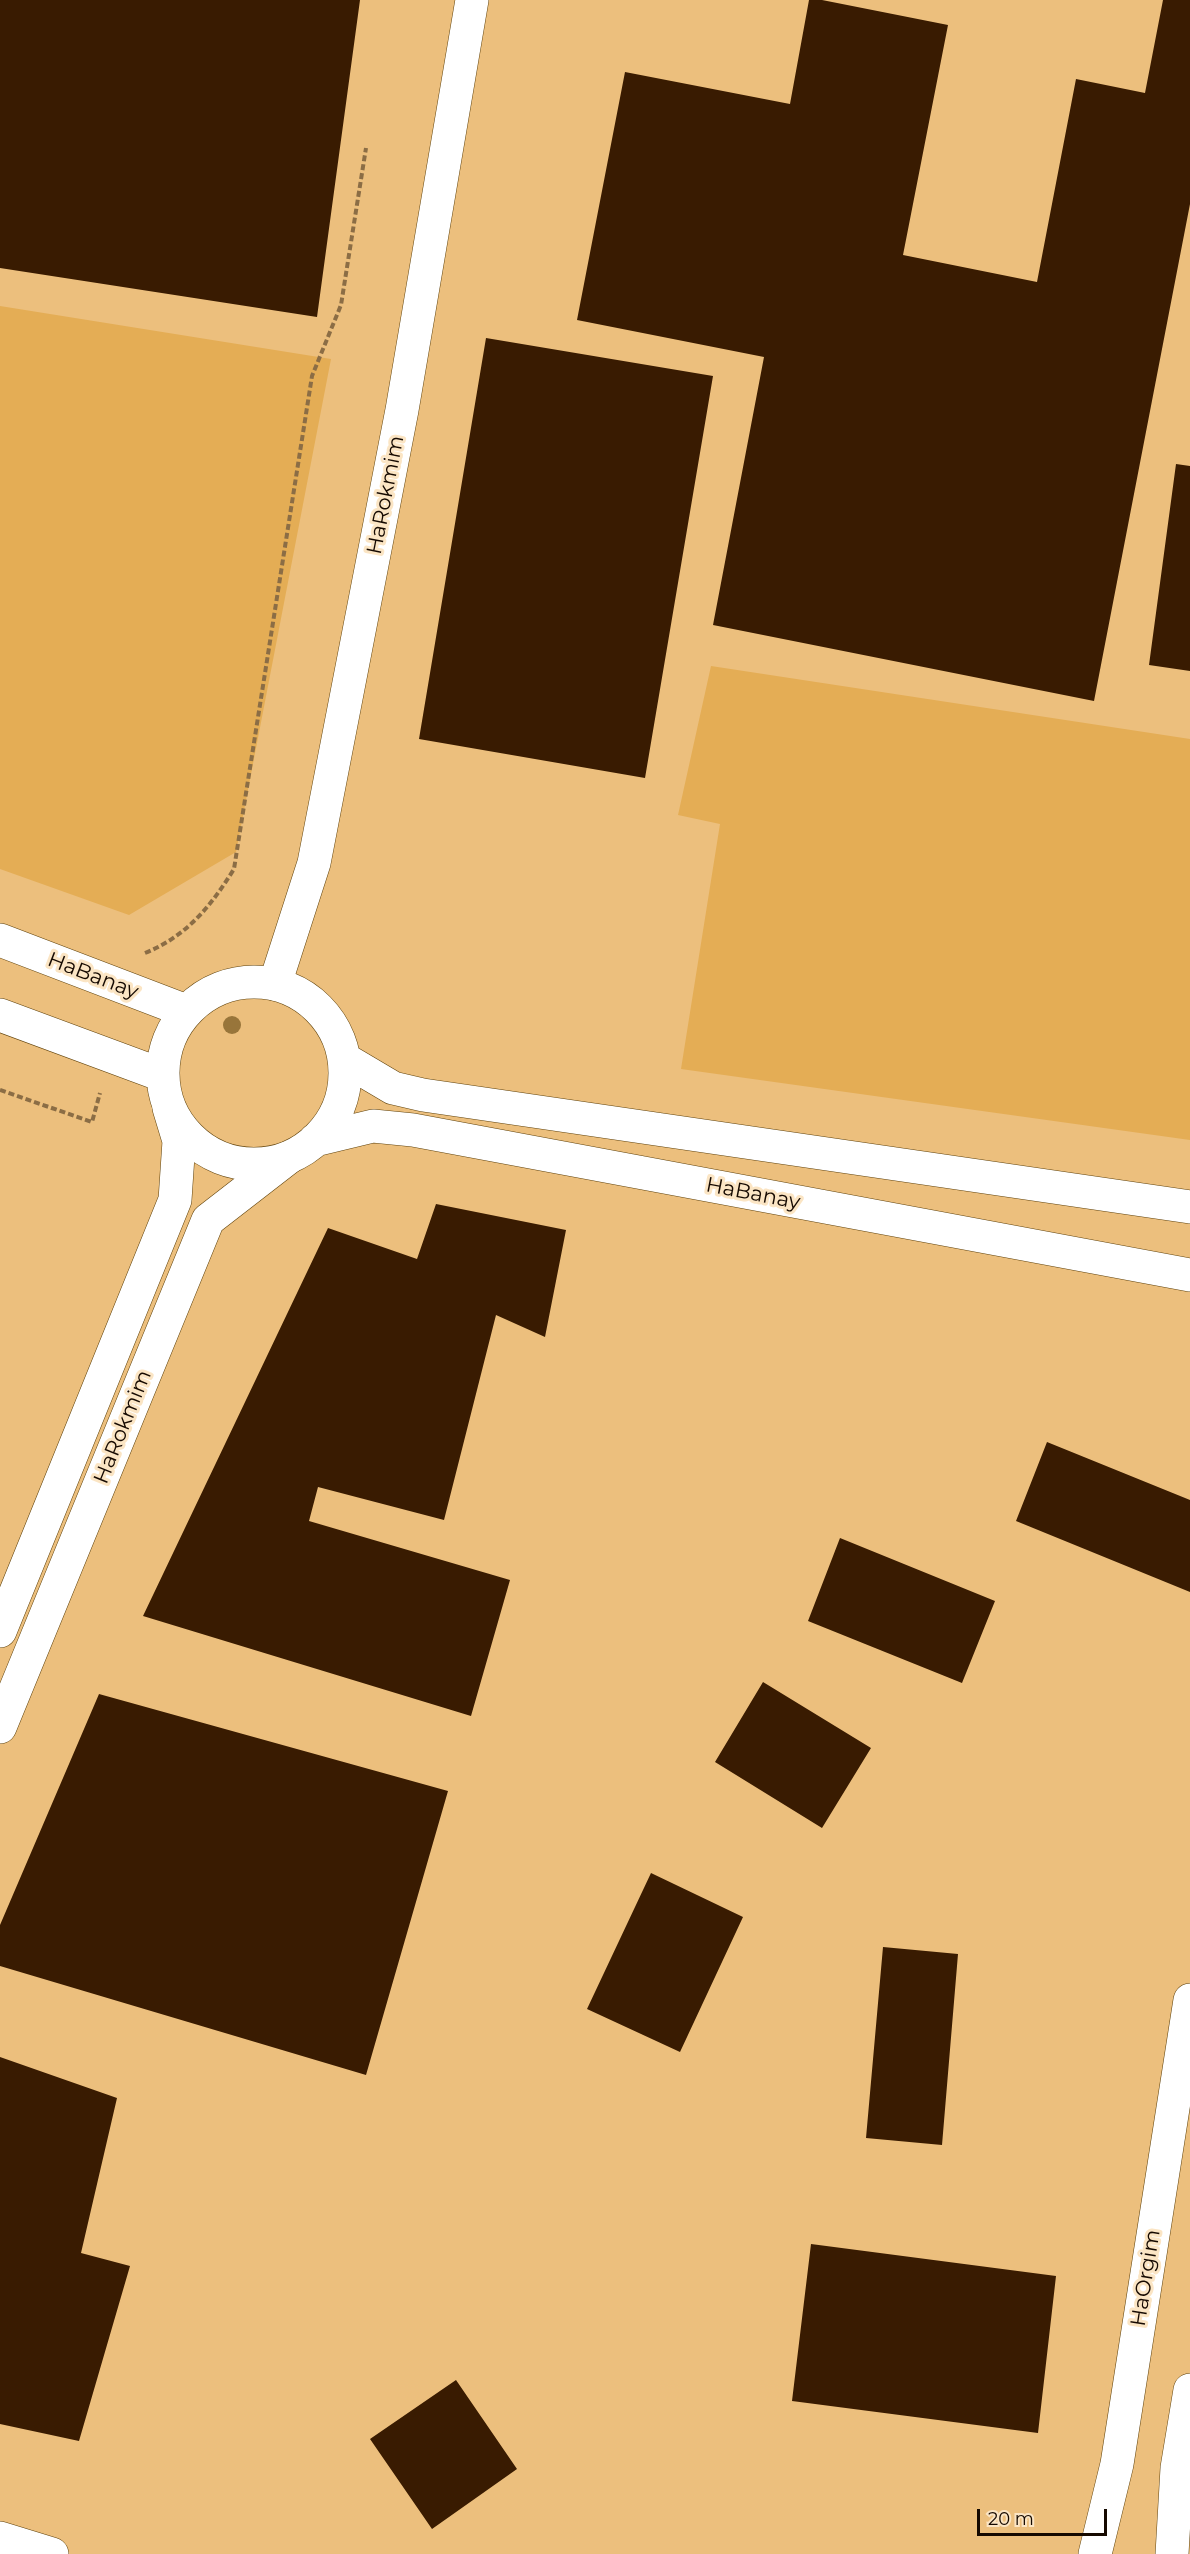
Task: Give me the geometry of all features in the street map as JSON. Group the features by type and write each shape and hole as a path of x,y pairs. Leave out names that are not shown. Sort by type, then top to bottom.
{"street":[{"name":"HaRokmim","path":"275,984 314,863 402,410 471,0"},
{"name":"HaBanay","path":"0,940 186,1011"},
{"path":"251,981 275,984 300,994 321,1011 332,1025 344,1059 344,1089 334,1117 302,1149 261,1164 232,1162 206,1151 184,1132 169,1108 162,1075 168,1041 186,1011 205,995 226,985 251,981"},
{"path":"0,1015 162,1075"},
{"path":"344,1059 393,1088 423,1095 1190,1207"},
{"name":"HaRokmim","path":"0,1631 175,1200 179,1141 169,1108"},
{"name":"HaBanay","path":"302,1149 373,1126 413,1130 1190,1275"},
{"name":"HaRokmim","path":"0,1727 208,1220 302,1149"},
{"name":"HaOrgim","path":"1095,2554 1117,2464 1190,2000"},
{"path":"1172,2554 1177,2468 1190,2390"},
{"path":"0,2538 52,2554"}],"path":[{"path":"234,869 312,376 341,305 366,148"},
{"path":"0,1090 92,1122"}],"shaded area":[{"path":"0,306 331,359 236,852 129,915 0,869"},
{"path":"711,666 1190,739 1190,1140 681,1069 720,824 678,815"}],"building":[{"path":"0,0 360,0 317,317 0,268"},
{"path":"809,0 822,0 948,25 903,255 1037,282 1076,79 1145,93 1163,0 1190,0 1190,204 1094,701 713,625 764,357 577,320 625,72 790,104"},
{"path":"486,338 713,376 645,778 419,739"},
{"path":"1176,464 1190,466 1190,671 1149,665"},
{"path":"436,1204 566,1230 545,1337 496,1315 444,1520 318,1487 309,1521 510,1580 471,1716 143,1616 328,1228 417,1259"},
{"path":"1047,1442 1190,1500 1190,1592 1016,1521"},
{"path":"840,1538 995,1601 962,1683 808,1621"},
{"path":"763,1682 871,1748 822,1828 715,1762"},
{"path":"99,1694 448,1791 366,2075 0,1966 0,1925"},
{"path":"651,1873 743,1917 680,2052 587,2009"},
{"path":"883,1947 958,1954 942,2145 866,2138"},
{"path":"0,2057 117,2098 81,2253 130,2266 79,2441 0,2424"},
{"path":"811,2244 1056,2276 1038,2433 792,2401"},
{"path":"456,2380 517,2469 432,2529 370,2439"}]}
